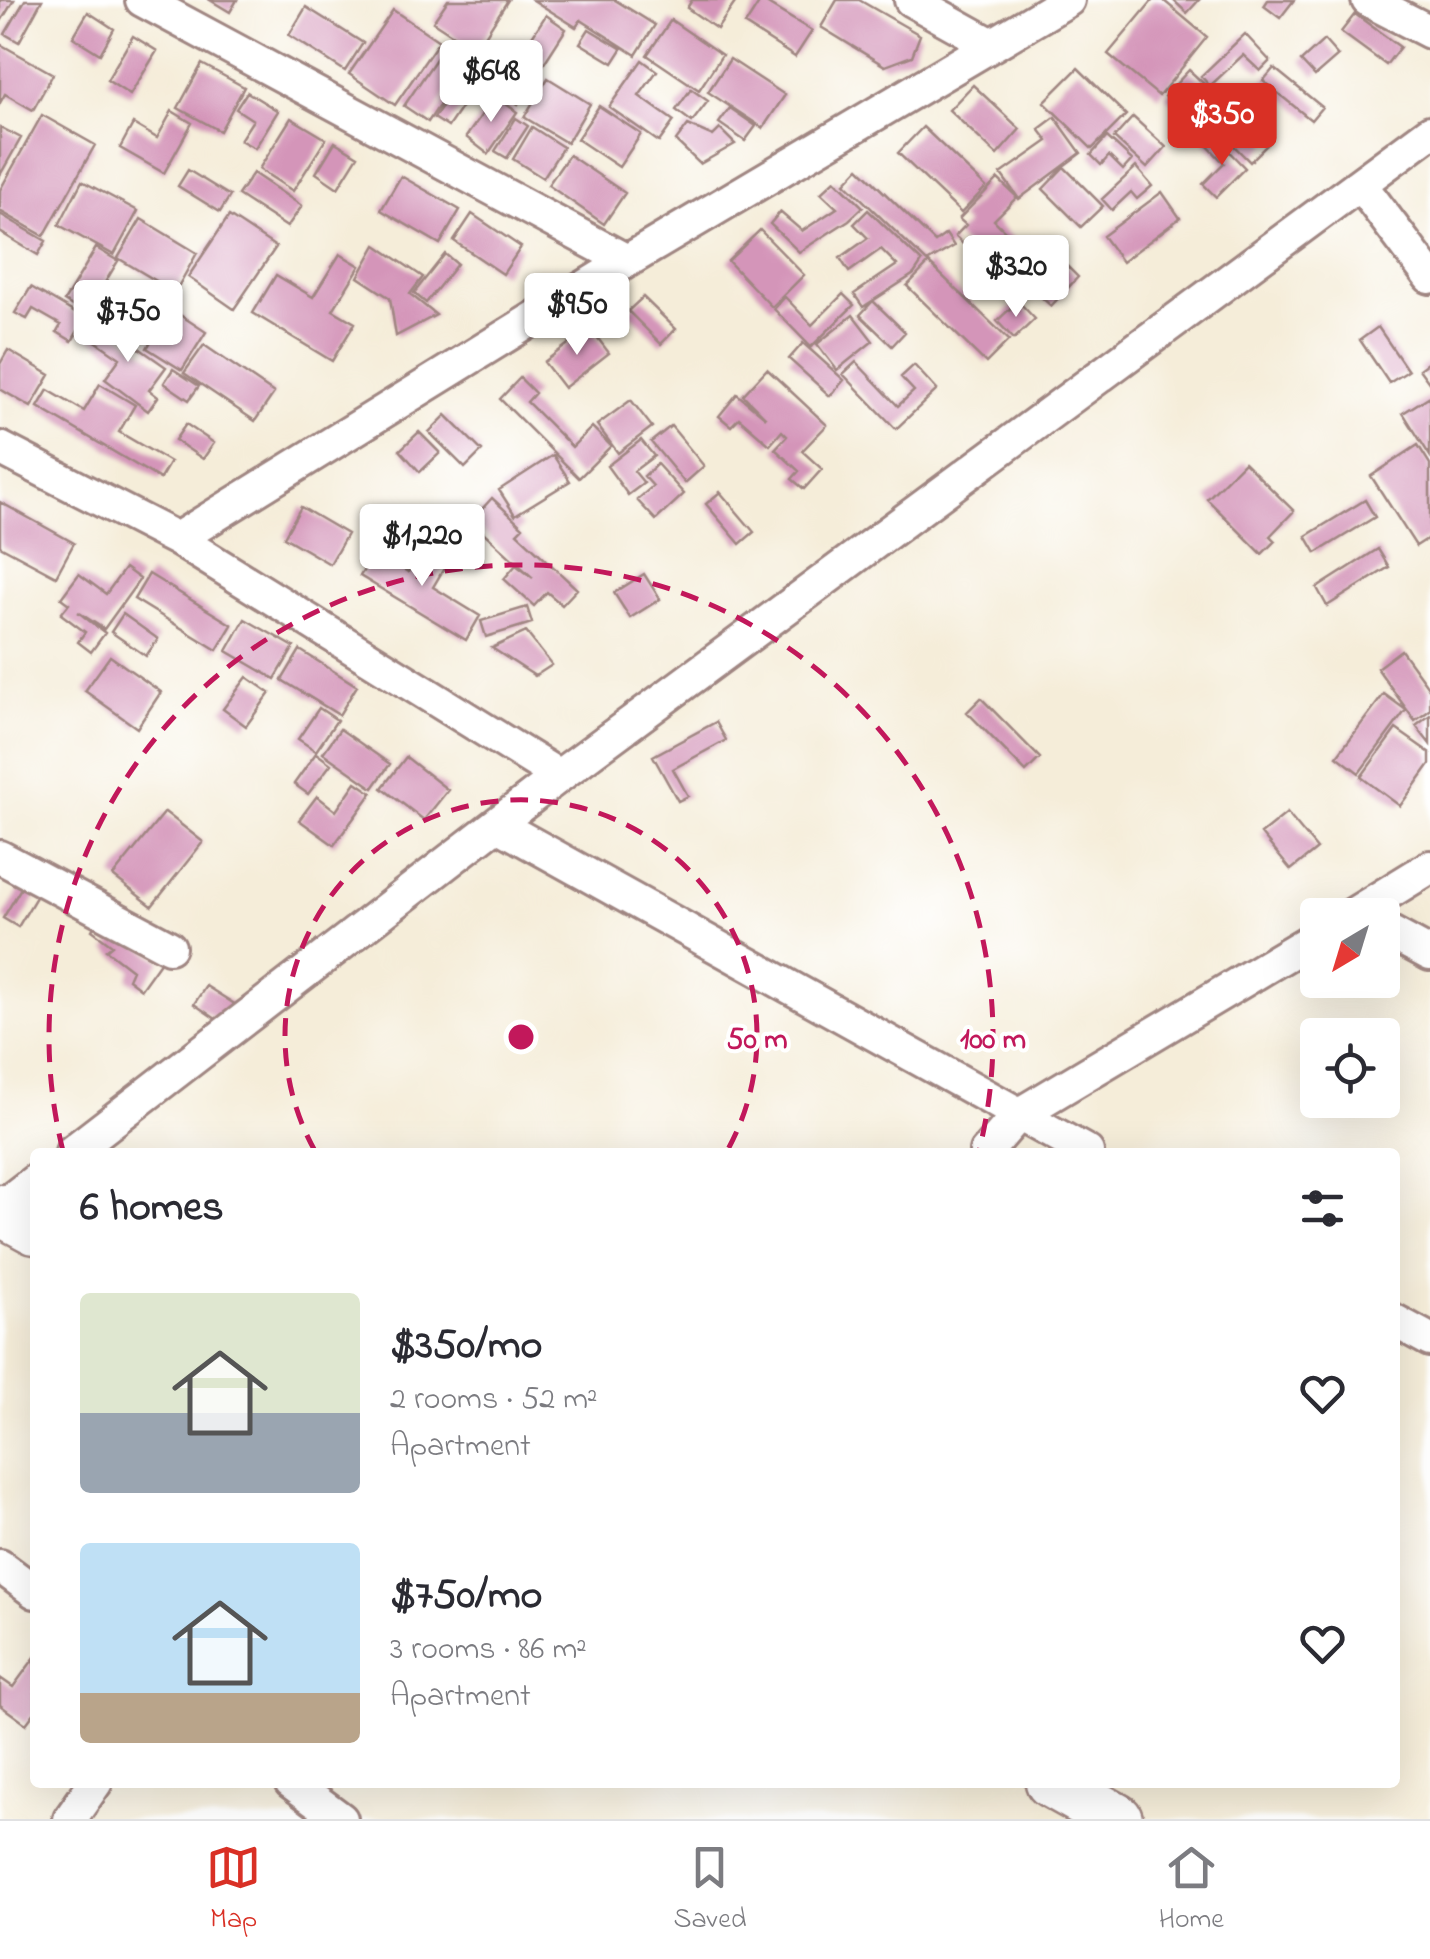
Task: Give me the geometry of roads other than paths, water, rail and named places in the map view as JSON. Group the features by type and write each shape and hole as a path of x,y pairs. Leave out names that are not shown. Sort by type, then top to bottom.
{"main road":[{"path":"0,1209 30,1226"},
{"path":"1061,1788 1118,1819"}],"street":[{"path":"142,0 627,260"},
{"path":"911,0 992,45"},
{"path":"176,539 627,260 1068,0"},
{"path":"1368,0 1430,32"},
{"path":"77,1148 558,776 1430,132"},
{"path":"1360,184 1430,277"},
{"path":"0,448 176,539 558,776"},
{"path":"498,824 1080,1148"},
{"path":"0,857 170,946"},
{"path":"1389,898 1430,867"},
{"path":"1400,938 1430,954"},
{"path":"989,1148 1018,1114 1300,947"},
{"path":"0,1209 30,1185"},
{"path":"1400,1324 1430,1340"},
{"path":"0,1566 30,1588"},
{"path":"70,1819 92,1788"},
{"path":"299,1788 342,1819"}]}
